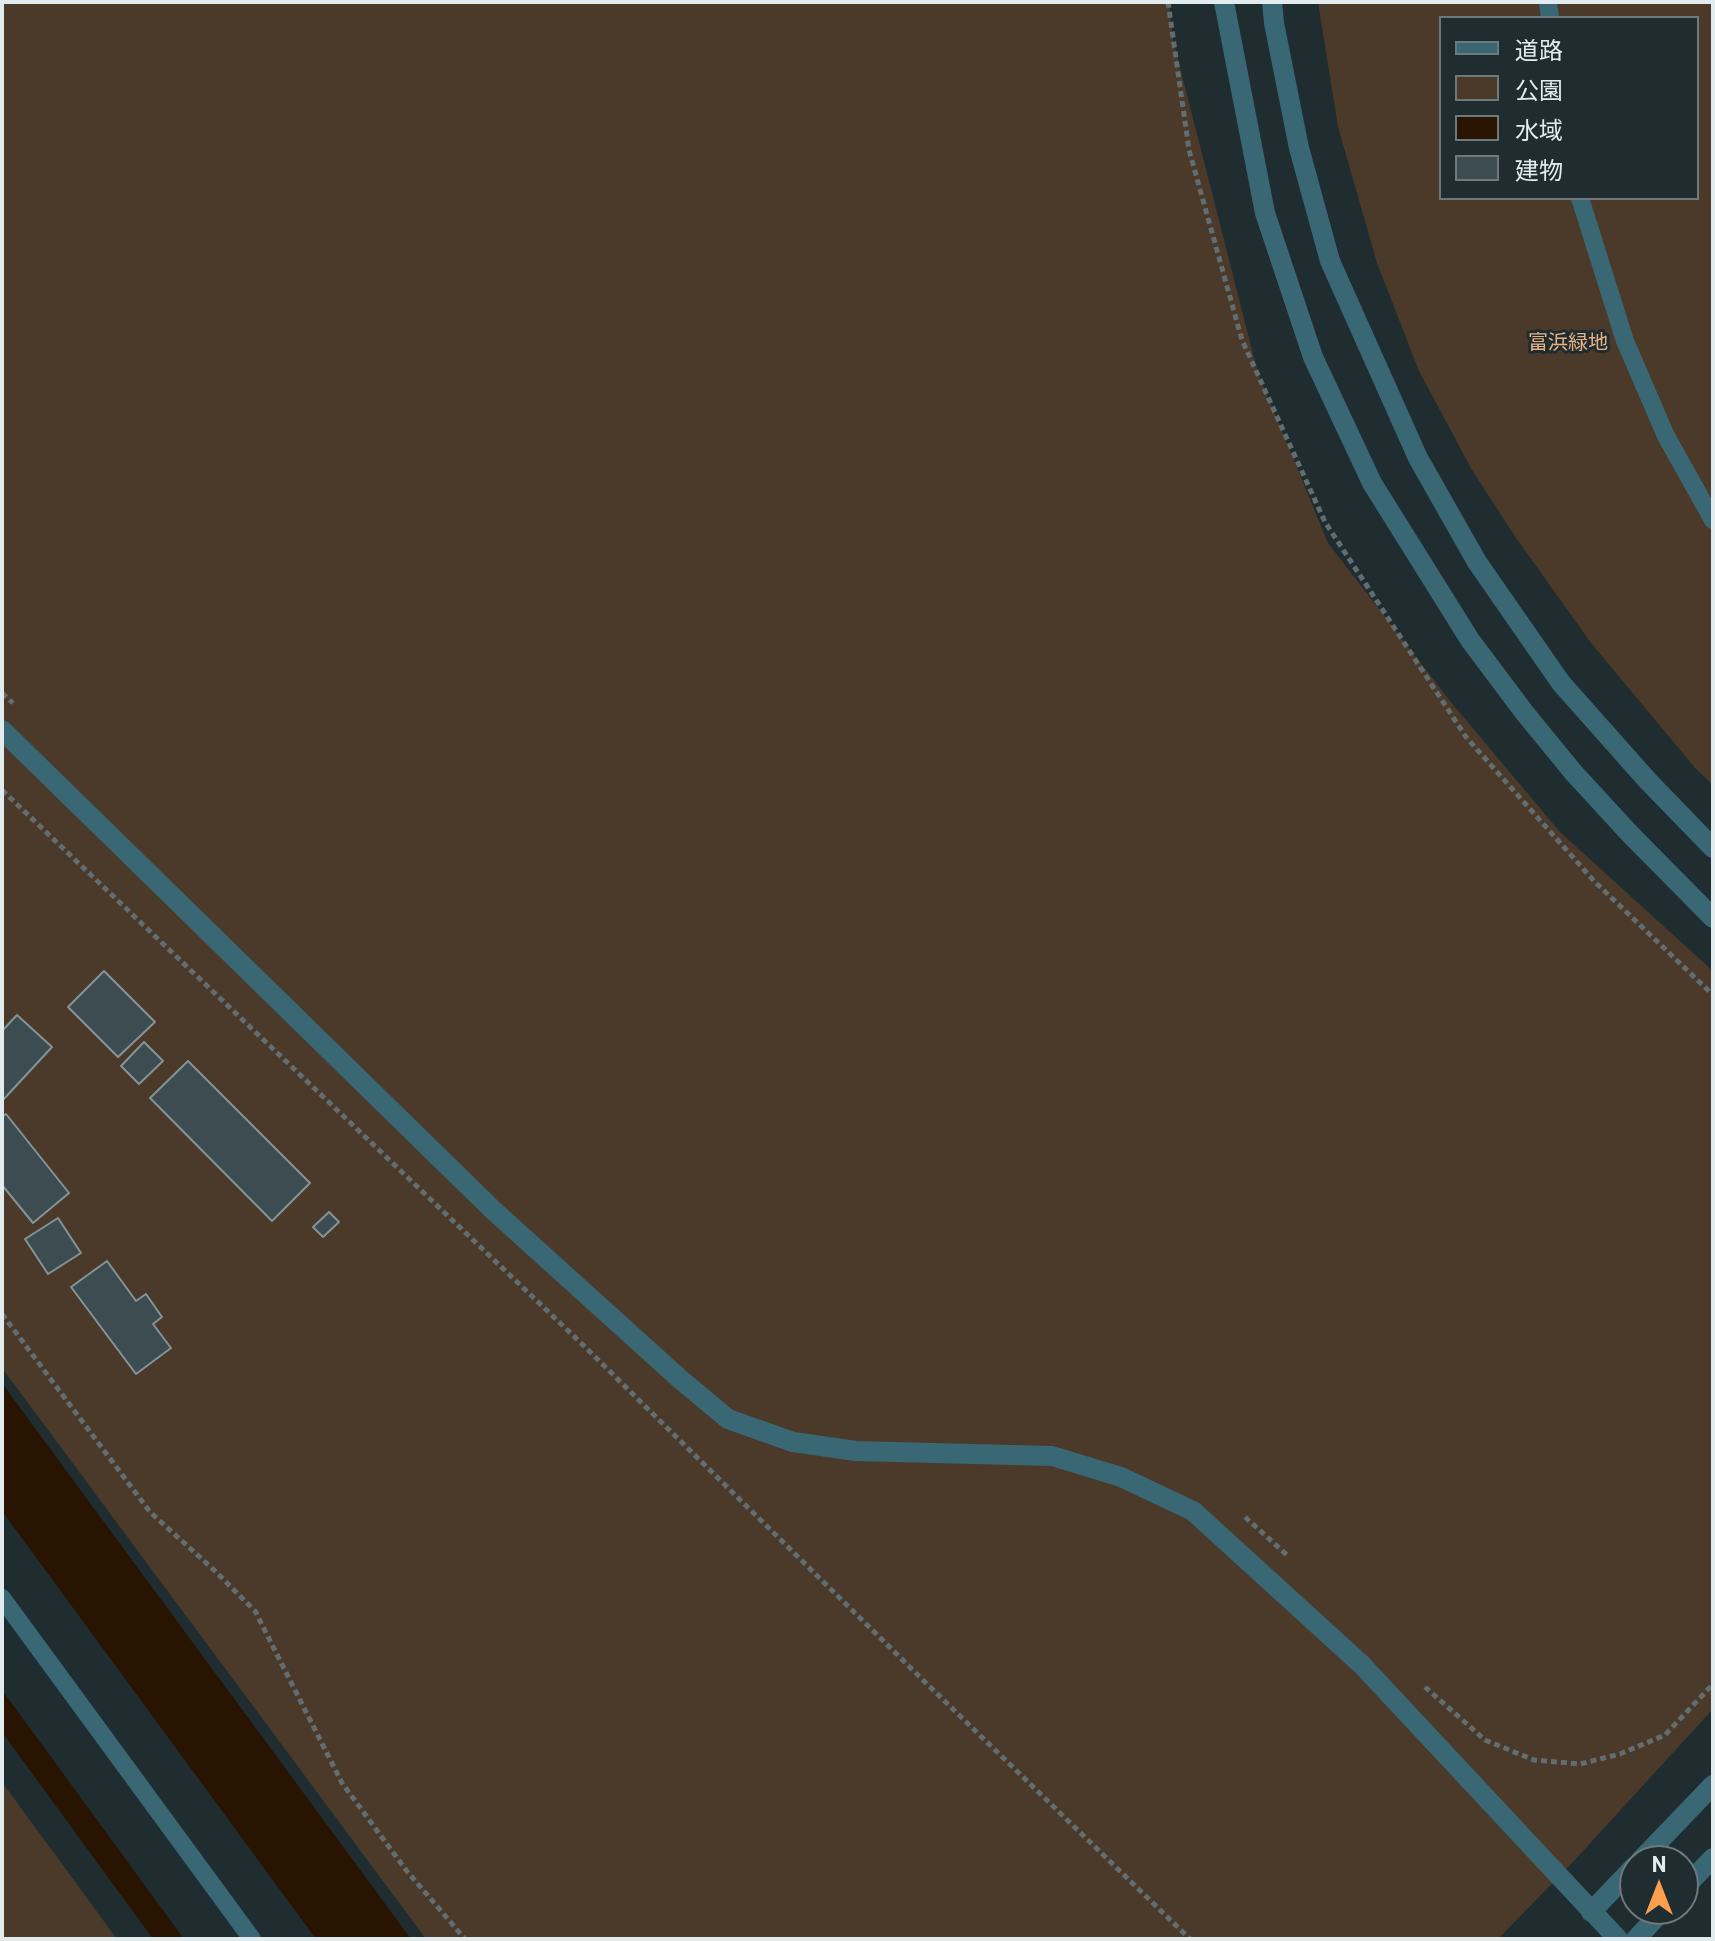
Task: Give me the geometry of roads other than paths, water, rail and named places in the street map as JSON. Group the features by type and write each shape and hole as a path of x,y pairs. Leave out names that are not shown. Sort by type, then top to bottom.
{"street":[{"path":"1224,2 1265,213 1313,357 1372,483 1470,640 1524,712 1621,824 1713,918"},
{"path":"1272,2 1299,148 1330,261 1418,458 1477,562 1561,683 1648,781 1713,848"},
{"path":"2,730 493,1210 728,1419 793,1442 856,1451 1052,1456 1121,1477 1193,1511 1362,1665 1618,1939"},
{"path":"1655,1845 1713,1785"},
{"path":"1699,1872 1713,1858"},
{"path":"1591,1912 1619,1883"}],"lane":[{"path":"1581,200 1625,341 1666,436 1713,520"},
{"path":"2,1598 252,1939"}],"water":[{"path":"2,1383 411,1939 316,1939 2,1511"},
{"path":"2,1690 184,1939 153,1939 2,1732"}],"park label":[{"name":"富浜緑地","path":"1568,342"}]}
